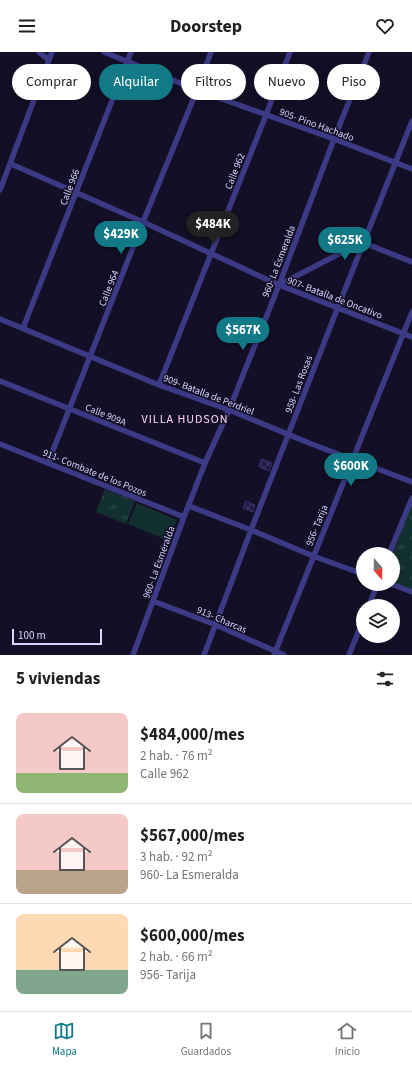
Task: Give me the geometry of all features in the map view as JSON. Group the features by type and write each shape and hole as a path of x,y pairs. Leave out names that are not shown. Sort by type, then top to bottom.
{"street":[{"path":"39,52 49,60"},
{"path":"0,190 52,52"},
{"name":"905- Pino Hachado","path":"104,52 181,84"},
{"name":"Calle 966","path":"23,328 131,52"},
{"name":"Calle 964","path":"207,64 211,52"},
{"name":"Calle 962","path":"159,385 290,52"},
{"name":"960- La Esmeralda","path":"133,655 188,506 205,463 229,410 279,285 334,139 369,52"},
{"name":"Calle 964","path":"48,463 193,100"},
{"name":"905- Pino Hachado","path":"225,100 334,139 412,169"},
{"name":"958- Las Rosas","path":"204,655 288,435 412,121"},
{"name":"907- Batalla de Oncativo","path":"11,164 143,222 279,285 412,337"},
{"path":"279,285 358,244 364,243 412,262"},
{"name":"956- Tarija","path":"275,653 412,312"},
{"name":"909- Batalla de Perdriel","path":"0,319 159,385 229,410 288,435 412,482"},
{"name":"Calle 909A","path":"0,381 205,463"},
{"name":"911- Combate de los Pozos","path":"0,444 184,517"},
{"path":"392,547 412,498"},
{"path":"188,506 356,571"},
{"path":"400,587 412,592"},
{"name":"913- Charcas","path":"153,601 216,625 275,653 284,655"},
{"path":"349,655 356,638"}],"green space":[{"path":"105,489 135,501 126,524 96,512"},
{"path":"137,503 177,520 169,541 128,524"},
{"path":"412,504 412,589 400,585 400,547 395,547"}],"building":[{"path":"261,459 272,463 269,471 259,467"},
{"path":"246,501 255,505 253,512 243,508"}],"district":[{"name":"VILLA HUDSON","path":"185,419"}]}
